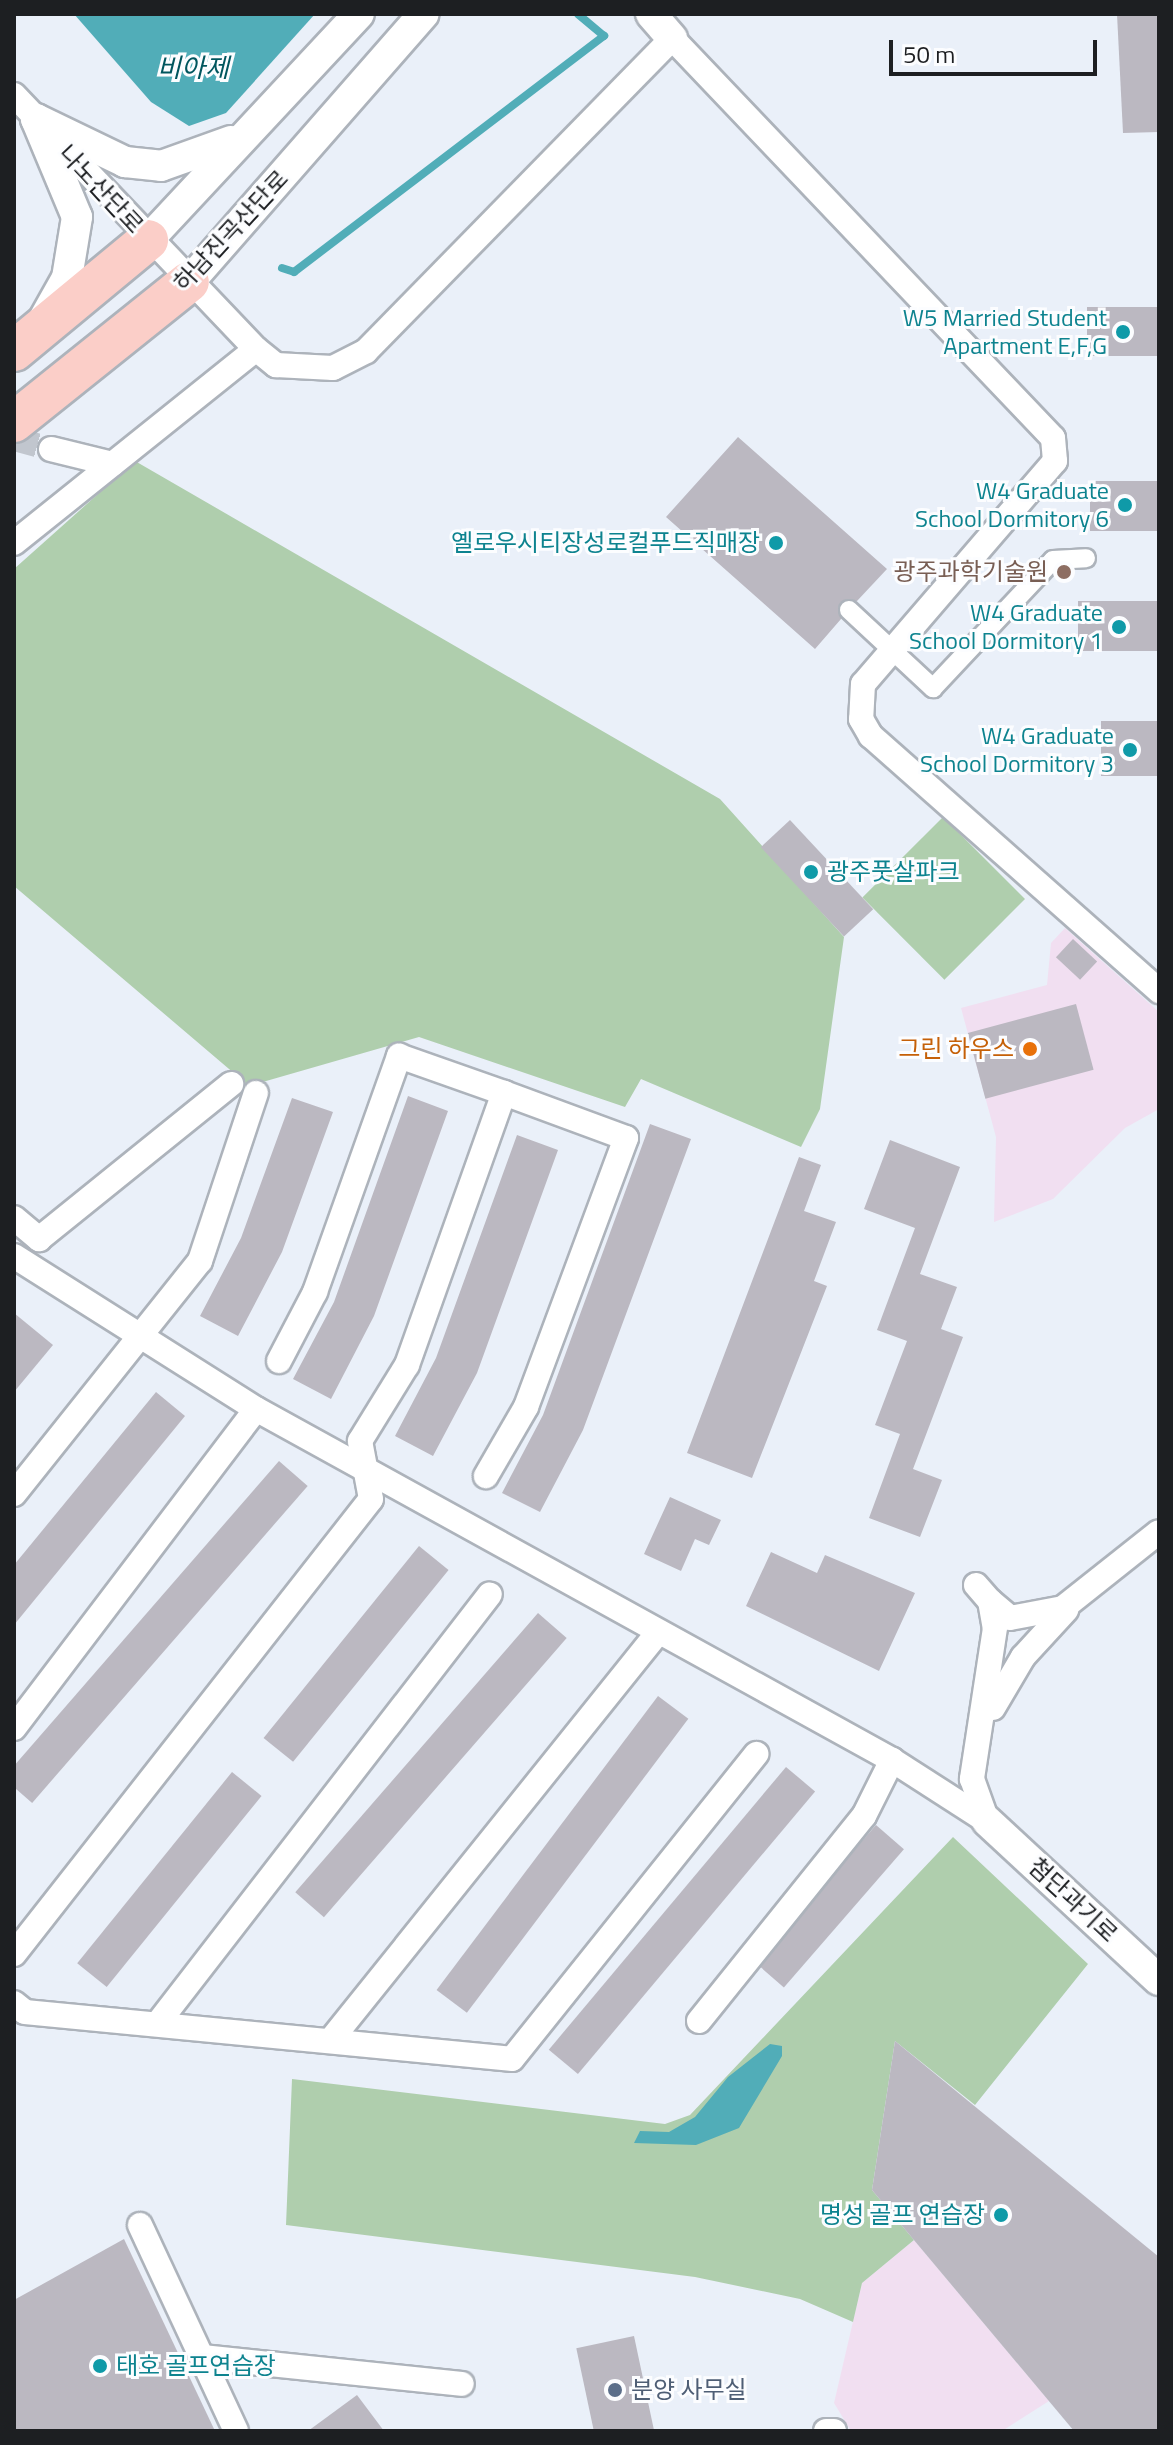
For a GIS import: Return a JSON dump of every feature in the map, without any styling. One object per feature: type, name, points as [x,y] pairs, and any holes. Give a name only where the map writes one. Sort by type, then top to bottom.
[{"type":"highway","points":[[25,342],[148,240]]},
{"type":"highway","name":"하남진곡산단로","points":[[14,422],[189,282]]},
{"type":"street","points":[[148,240],[359,14]]},
{"type":"street","name":"하남진곡산단로","points":[[189,282],[424,14]]},
{"type":"street","points":[[651,14],[1060,452],[863,684],[865,728],[1159,991]]},
{"type":"street","name":"나노산단로","points":[[14,95],[148,240],[256,349],[276,365],[302,370],[333,368],[366,351],[672,38]]},
{"type":"street","points":[[36,119],[125,162],[161,166],[190,161],[249,131]]},
{"type":"street","points":[[25,342],[67,278],[77,217],[36,119]]},
{"type":"street","points":[[14,543],[256,349]]},
{"type":"street","points":[[51,449],[112,464]]},
{"type":"street","points":[[849,610],[933,688],[1053,560],[1086,558]]},
{"type":"street","points":[[279,1361],[315,1292],[399,1056],[626,1138],[526,1407],[486,1476]]},
{"type":"street","points":[[14,1218],[39,1239],[231,1084]]},
{"type":"street","points":[[14,1494],[200,1261],[256,1093]]},
{"type":"street","points":[[14,1954],[358,1520],[371,1499],[370,1471],[360,1441],[407,1365],[504,1093]]},
{"type":"street","points":[[14,1256],[256,1409],[656,1635],[892,1760],[987,1821]]},
{"type":"street","points":[[14,1728],[256,1409]]},
{"type":"street","points":[[985,1724],[1023,1657],[1074,1602],[1159,1532]]},
{"type":"street","points":[[987,1821],[972,1779],[985,1724],[995,1628],[983,1593],[999,1613],[1023,1618],[1074,1602]]},
{"type":"street","points":[[158,2023],[490,1594]]},
{"type":"street","points":[[330,2041],[656,1635]]},
{"type":"street","points":[[14,2003],[25,2012],[512,2059],[756,1754]]},
{"type":"street","points":[[699,2021],[864,1816],[892,1760]]},
{"type":"street","name":"첨단과기로","points":[[987,1821],[1159,1980]]},
{"type":"street","points":[[140,2225],[236,2431]]},
{"type":"street","points":[[202,2357],[462,2384]]},
{"type":"street","points":[[826,2431],[834,2431]]},
{"type":"shaded area","points":[[1065,928],[1159,1012],[1159,1109],[1125,1128],[1053,1199],[994,1222],[996,1137],[961,1008],[1047,985],[1051,943]]},
{"type":"shaded area","points":[[914,2240],[1049,2401],[1002,2431],[851,2431],[834,2403],[862,2283]]},
{"type":"green space","points":[[135,461],[720,799],[844,937],[820,1109],[801,1147],[641,1079],[625,1107],[419,1037],[249,1086],[14,886],[14,569]]},
{"type":"green space","points":[[943,817],[1025,899],[944,980],[862,898]]},
{"type":"green space","points":[[953,1837],[1088,1964],[975,2105],[895,2041],[872,2190],[914,2240],[862,2283],[853,2322],[800,2299],[695,2277],[286,2225],[292,2079],[665,2124],[690,2115]]},
{"type":"water","name":"비아제","points":[[74,14],[315,14],[226,113],[189,126],[151,102]]},
{"type":"water","points":[[770,2044],[782,2046],[782,2056],[739,2128],[696,2145],[634,2143],[640,2131],[669,2132],[695,2117],[728,2077]]},
{"type":"building","points":[[1117,14],[1159,14],[1159,132],[1123,133]]},
{"type":"building","name":"W5 Married Student Apartment E,F,G","points":[[1087,307],[1159,307],[1159,356],[1087,356]]},
{"type":"building","name":"옐로우시티장성로컬푸드직매장","points":[[738,437],[887,569],[857,601],[840,602],[841,619],[815,649],[666,517]]},
{"type":"building","name":"W4 Graduate School Dormitory 6","points":[[1090,481],[1159,481],[1159,531],[1090,531]]},
{"type":"building","name":"W4 Graduate School Dormitory 1","points":[[1078,601],[1159,601],[1159,651],[1078,651]]},
{"type":"building","name":"W4 Graduate School Dormitory 3","points":[[1101,721],[1159,721],[1159,776],[1101,776]]},
{"type":"building","name":"광주풋살파크","points":[[790,820],[873,909],[844,937],[761,847]]},
{"type":"building","points":[[1073,939],[1097,962],[1080,980],[1056,957]]},
{"type":"building","name":"그린 하우스","points":[[1076,1004],[1094,1070],[985,1099],[968,1033]]},
{"type":"building","points":[[408,1096],[448,1111],[374,1316],[331,1399],[293,1379],[334,1302]]},
{"type":"building","points":[[292,1098],[333,1112],[282,1252],[238,1336],[200,1316],[241,1238]]},
{"type":"building","points":[[650,1124],[691,1139],[583,1430],[540,1512],[502,1493],[543,1415]]},
{"type":"building","points":[[517,1135],[558,1150],[477,1373],[433,1456],[395,1436],[436,1358]]},
{"type":"building","points":[[890,1140],[960,1167],[920,1274],[957,1287],[941,1329],[963,1337],[913,1469],[942,1480],[920,1537],[869,1518],[900,1434],[875,1425],[907,1341],[877,1330],[915,1228],[864,1209]]},
{"type":"building","points":[[799,1157],[821,1165],[804,1211],[836,1222],[814,1281],[827,1286],[752,1478],[687,1453]]},
{"type":"building","points":[[14,1313],[53,1345],[14,1392]]},
{"type":"building","points":[[156,1392],[185,1416],[14,1625],[14,1565]]},
{"type":"building","points":[[279,1461],[308,1486],[32,1803],[14,1787],[14,1766]]},
{"type":"building","points":[[670,1497],[721,1520],[709,1545],[695,1539],[681,1571],[644,1554]]},
{"type":"building","points":[[419,1546],[449,1570],[293,1762],[264,1738]]},
{"type":"building","points":[[771,1552],[817,1573],[825,1555],[915,1593],[879,1671],[746,1606]]},
{"type":"building","points":[[538,1613],[567,1638],[324,1917],[295,1892]]},
{"type":"building","points":[[658,1696],[688,1719],[467,2013],[437,1990]]},
{"type":"building","points":[[786,1767],[815,1791],[578,2074],[549,2050]]},
{"type":"building","points":[[232,1772],[262,1796],[107,1987],[77,1963]]},
{"type":"building","points":[[876,1825],[904,1849],[784,1987],[756,1963]]},
{"type":"building","name":"명성 골프 연습장","points":[[895,2041],[1159,2257],[1159,2431],[1074,2431],[872,2190]]},
{"type":"building","name":"태호 골프연습장","points":[[124,2239],[215,2431],[14,2431],[14,2300]]},
{"type":"building","name":"분양 사무실","points":[[634,2336],[654,2431],[594,2431],[576,2348]]},
{"type":"building","points":[[357,2395],[384,2431],[308,2431]]},
{"type":"waterway","points":[[282,268],[294,272],[604,36],[578,14]]},
{"type":"tunnel","points":[[14,439],[51,449]]},
{"type":"place","name":"W5 Married Student Apartment E,F,G","points":[[1123,332]]},
{"type":"place","name":"W4 Graduate School Dormitory 6","points":[[1125,505]]},
{"type":"place","name":"옐로우시티장성로컬푸드직매장","points":[[776,543]]},
{"type":"place","name":"광주과학기술원","points":[[1064,572]]},
{"type":"place","name":"W4 Graduate School Dormitory 1","points":[[1119,627]]},
{"type":"place","name":"W4 Graduate School Dormitory 3","points":[[1130,750]]},
{"type":"place","name":"광주풋살파크","points":[[811,872]]},
{"type":"place","name":"그린 하우스","points":[[1030,1049]]},
{"type":"place","name":"명성 골프 연습장","points":[[1001,2215]]},
{"type":"place","name":"태호 골프연습장","points":[[100,2366]]},
{"type":"place","name":"분양 사무실","points":[[615,2390]]}]
